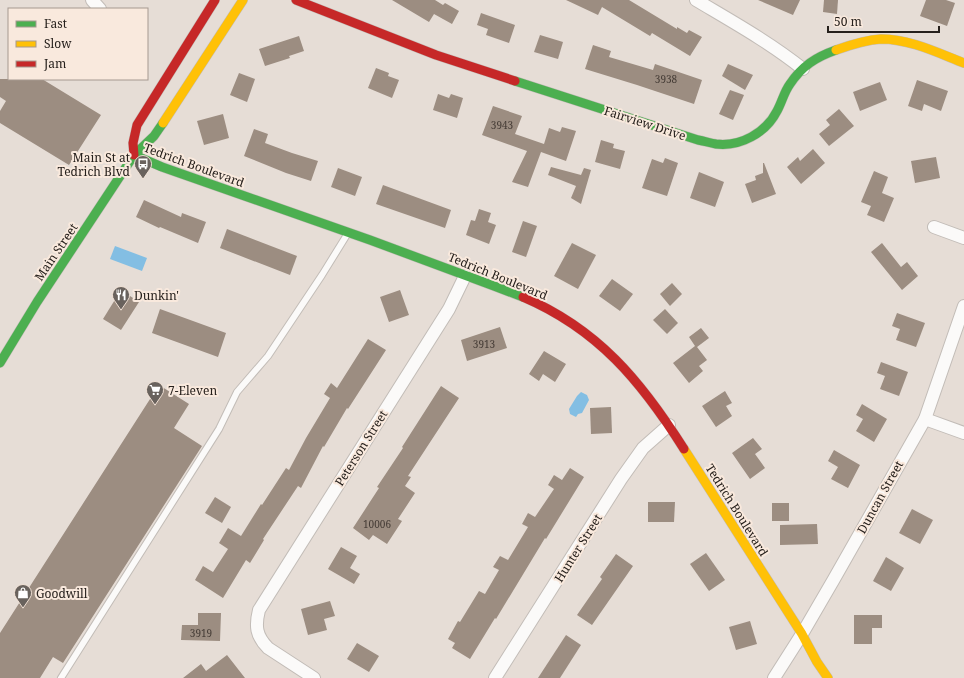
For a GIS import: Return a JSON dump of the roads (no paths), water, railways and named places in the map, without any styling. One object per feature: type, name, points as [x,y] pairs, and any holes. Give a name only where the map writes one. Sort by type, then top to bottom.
[{"type":"street","points":[[92,0],[99,8]]},
{"type":"street","name":"Main Street","points":[[134,155],[137,125],[215,0]]},
{"type":"street","name":"Main Street","points":[[0,363],[37,302],[134,155],[154,136],[243,0]]},
{"type":"street","name":"Fairview Drive","points":[[296,0],[436,55],[676,133],[715,144],[731,144],[744,141],[762,130],[772,119],[781,104],[788,87],[803,69],[824,54],[854,43],[876,39],[894,40],[914,45],[964,63]]},
{"type":"street","points":[[696,0],[767,42],[803,69]]},
{"type":"street","name":"Tedrich Boulevard","points":[[134,155],[527,298],[555,312],[582,329],[606,349],[626,369],[648,395],[802,634],[828,678]]},
{"type":"street","points":[[934,227],[964,238]]},
{"type":"street","name":"Peterson Street","points":[[314,678],[264,644],[258,633],[256,620],[259,610],[449,309],[465,276]]},
{"type":"street","name":"Duncan Street","points":[[774,678],[802,634],[925,419],[964,306]]},
{"type":"street","points":[[925,419],[964,433]]},
{"type":"street","name":"Hunter Street","points":[[495,678],[621,479],[643,448],[669,426]]},
{"type":"lane","points":[[61,678],[218,429],[237,392],[268,356],[348,233]]},
{"type":"water","points":[[115,246],[147,258],[142,271],[110,259]]},
{"type":"water","points":[[581,392],[587,395],[589,400],[582,413],[578,414],[576,417],[570,414],[569,409]]},
{"type":"place","name":"Main St at Tedrich Blvd","points":[[143,179]]},
{"type":"place","name":"Dunkin'","points":[[121,310]]},
{"type":"place","name":"7-Eleven","points":[[155,405]]},
{"type":"place","name":"Goodwill","points":[[23,608]]}]
